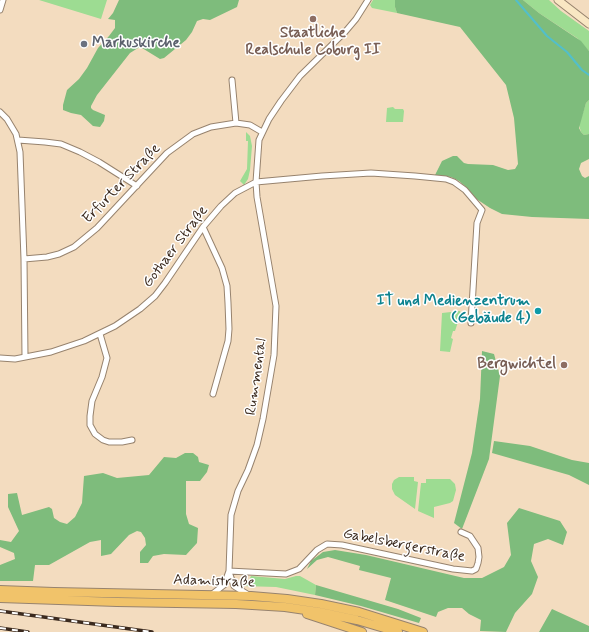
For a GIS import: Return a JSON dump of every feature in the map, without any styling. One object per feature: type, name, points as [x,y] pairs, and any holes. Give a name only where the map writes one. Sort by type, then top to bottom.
[{"type":"highway","name":"Adamistraße","points":[[0,590],[251,596],[287,599],[359,612],[423,632]]},
{"type":"highway","name":"Adamistraße","points":[[0,598],[236,604],[285,607],[342,617],[398,632]]},
{"type":"highway","points":[[285,607],[362,632]]},
{"type":"main road","points":[[558,0],[589,24]]},
{"type":"street","points":[[0,10],[3,0]]},
{"type":"street","name":"Rummental","points":[[210,596],[224,585],[229,571],[231,515],[234,501],[248,470],[261,432],[271,374],[276,321],[275,292],[263,237],[256,182],[258,148],[262,132],[281,101],[300,76],[356,19],[368,0]]},
{"type":"street","points":[[232,80],[236,123]]},
{"type":"street","points":[[0,112],[7,119],[18,140],[20,152],[24,259],[25,357]]},
{"type":"street","name":"Erfurter Straße","points":[[24,259],[47,257],[59,254],[74,247],[97,228],[167,153],[193,134],[211,126],[236,123],[250,125],[262,132]]},
{"type":"street","points":[[18,140],[60,144],[99,162],[137,186]]},
{"type":"street","points":[[256,182],[322,176],[384,173],[426,177],[454,182],[465,190],[482,210],[476,223],[471,324]]},
{"type":"street","name":"Gothaer Straße","points":[[0,358],[15,359],[72,345],[100,334],[131,316],[155,296],[203,227],[221,206],[235,193],[256,182]]},
{"type":"street","points":[[203,227],[222,268],[227,286],[228,302],[228,341],[213,394]]},
{"type":"street","points":[[100,334],[106,358],[102,378],[92,401],[90,425],[95,434],[103,440],[116,442],[132,440]]},
{"type":"street","name":"Gabelsbergerstraße","points":[[308,557],[323,545],[342,545],[452,569],[472,571],[476,569],[478,563],[478,548],[470,536],[460,532]]},
{"type":"street","name":"Adamistraße","points":[[229,571],[286,574],[299,569],[308,557]]},
{"type":"street","name":"Rummental","points":[[229,571],[234,586],[251,596]]},
{"type":"green space","points":[[39,0],[107,0],[101,19]]},
{"type":"green space","points":[[119,0],[239,0],[237,7],[210,20],[203,19],[197,21],[186,40],[164,58],[160,59],[142,48],[138,48],[130,53],[97,95],[91,106],[93,110],[105,115],[104,121],[100,127],[93,126],[81,115],[63,110],[63,105],[67,90],[79,79],[98,48],[115,28],[115,20],[108,19],[113,13]]},
{"type":"green space","points":[[373,0],[395,0],[397,13],[372,8],[370,5]]},
{"type":"green space","points":[[395,0],[523,0],[539,13],[581,41],[589,51],[589,100],[586,103],[579,128],[584,135],[589,134],[589,159],[581,163],[579,169],[582,176],[585,178],[589,176],[589,219],[532,217],[502,214],[472,196],[466,187],[459,181],[451,177],[435,175],[442,161],[453,156],[457,156],[464,163],[468,164],[493,165],[508,170],[515,169],[518,164],[514,118],[506,85],[460,27],[397,13]]},
{"type":"green space","points":[[523,0],[549,0],[561,11],[589,31],[589,51],[577,38],[539,13]]},
{"type":"green space","points":[[589,100],[589,134],[584,135],[581,132],[579,125],[586,103]]},
{"type":"green space","points":[[393,107],[395,109],[403,109],[403,122],[386,122],[387,108]]},
{"type":"green space","points":[[246,132],[250,136],[252,146],[250,170],[248,179],[244,185],[240,181],[247,169],[248,141],[246,141]]},
{"type":"green space","points":[[460,311],[461,313],[455,331],[453,331],[451,338],[453,339],[450,352],[440,351],[442,313]]},
{"type":"green space","points":[[482,351],[494,354],[500,376],[489,459],[462,529],[454,523],[472,453],[480,399]]},
{"type":"green space","points":[[494,441],[530,446],[572,460],[589,463],[589,485],[569,475],[492,453]]},
{"type":"green space","points":[[185,453],[193,453],[198,457],[199,462],[209,465],[207,472],[200,481],[186,481],[186,514],[189,524],[198,528],[197,543],[186,555],[164,554],[153,556],[148,563],[140,563],[140,552],[146,545],[145,538],[141,532],[137,531],[129,535],[111,554],[101,556],[101,540],[90,542],[49,565],[35,565],[33,581],[0,581],[0,565],[15,559],[14,553],[0,547],[0,540],[11,542],[19,531],[8,507],[8,494],[17,493],[22,515],[49,507],[52,509],[54,518],[67,524],[75,517],[82,503],[84,476],[103,473],[117,478],[149,475],[164,457],[176,458]]},
{"type":"green space","points":[[399,477],[414,477],[414,481],[418,482],[415,509],[395,495],[392,489],[394,480]]},
{"type":"green space","points":[[426,479],[450,479],[455,484],[456,490],[453,501],[434,507],[434,518],[418,511],[421,483],[426,483]]},
{"type":"green space","points":[[519,508],[560,521],[567,532],[563,545],[548,539],[534,544],[531,561],[538,577],[532,594],[515,613],[506,632],[480,631],[481,620],[469,614],[462,608],[448,608],[438,612],[436,617],[385,600],[391,578],[359,570],[360,566],[328,557],[317,560],[307,569],[311,561],[323,552],[335,550],[366,555],[464,578],[482,578],[504,567],[511,555],[507,523]]},
{"type":"green space","points":[[251,576],[285,579],[300,576],[316,585],[315,595],[276,587],[242,586],[240,579],[249,580]]},
{"type":"green space","points":[[316,585],[398,609],[421,618],[419,623],[361,606],[315,595]]},
{"type":"green space","points":[[552,609],[589,626],[589,632],[539,632]]},
{"type":"waterway","points":[[516,0],[547,36],[567,52],[582,70],[589,75]]},
{"type":"railway","points":[[0,611],[152,632]]},
{"type":"railway","points":[[0,628],[28,632]]},
{"type":"place","name":"Staatliche Realschule Coburg II","points":[[313,19]]},
{"type":"place","name":"Markuskirche","points":[[84,44]]},
{"type":"place","name":"IT und Medienzentrum (Gebäude 4)","points":[[538,311]]},
{"type":"place","name":"Bergwichtel","points":[[564,365]]}]
